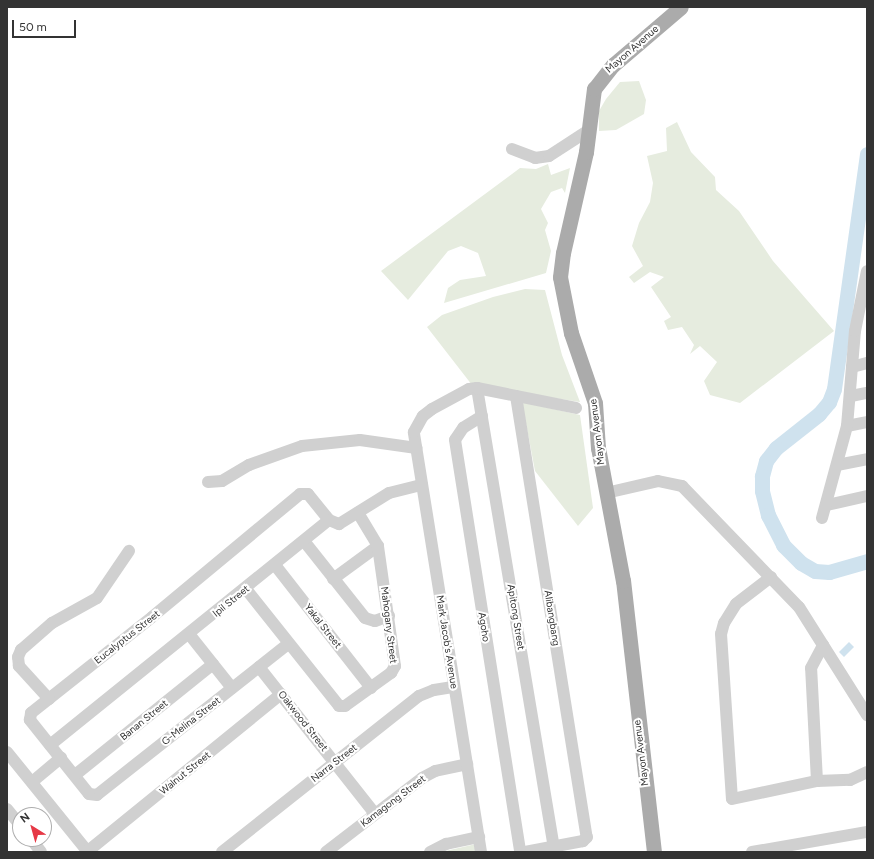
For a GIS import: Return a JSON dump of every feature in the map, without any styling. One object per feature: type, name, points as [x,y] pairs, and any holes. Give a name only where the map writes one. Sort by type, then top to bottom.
[{"type":"main road","name":"Mayon Avenue","points":[[654,852],[623,581],[606,493],[593,396],[571,333],[560,286],[563,252],[582,171],[589,130],[591,100],[598,80],[613,65],[681,7]]},
{"type":"street","points":[[512,149],[535,158],[549,156],[589,130]]},
{"type":"street","points":[[822,518],[827,505],[847,426],[851,396],[852,367],[861,330],[867,271]]},
{"type":"street","points":[[852,367],[867,364]]},
{"type":"street","points":[[478,388],[576,408]]},
{"type":"street","name":"Apitong Street","points":[[478,388],[554,846]]},
{"type":"street","name":"Mark Jacob's Avenue","points":[[478,388],[462,390],[432,408],[423,416],[414,432],[453,687],[481,852]]},
{"type":"street","points":[[851,396],[867,393]]},
{"type":"street","name":"Alibangbang","points":[[516,396],[586,829],[585,840],[554,846]]},
{"type":"street","name":"Agoho","points":[[482,416],[463,428],[454,440],[520,852]]},
{"type":"street","points":[[847,426],[867,422]]},
{"type":"street","points":[[208,482],[222,481],[249,465],[302,446],[360,440],[416,448]]},
{"type":"street","points":[[837,465],[867,459]]},
{"type":"street","points":[[606,493],[658,482],[682,486],[771,576],[799,607],[867,715]]},
{"type":"street","points":[[329,520],[339,524],[389,493],[422,485]]},
{"type":"street","name":"Eucalyptus Street","points":[[94,796],[89,794],[29,718],[32,713],[300,494],[306,493],[329,520]]},
{"type":"street","points":[[827,505],[867,496]]},
{"type":"street","name":"Mahogany Street","points":[[246,589],[288,644],[340,706],[344,706],[371,688],[391,673],[395,666],[378,546],[358,513]]},
{"type":"street","name":"Ipil Street","points":[[50,745],[276,565],[329,520]]},
{"type":"street","points":[[304,541],[333,579],[368,620],[375,621],[389,616]]},
{"type":"street","points":[[333,579],[378,546]]},
{"type":"street","points":[[49,699],[19,666],[18,657],[21,650],[52,623],[97,598],[129,552]]},
{"type":"street","name":"Yakal Street","points":[[276,565],[371,688]]},
{"type":"street","points":[[771,576],[736,604],[724,623],[721,634],[732,799],[817,781],[850,780],[867,772]]},
{"type":"street","points":[[189,634],[232,688]]},
{"type":"street","name":"G-Melina Street","points":[[94,796],[288,644]]},
{"type":"street","points":[[817,781],[811,668],[823,645]]},
{"type":"street","name":"Banan Street","points":[[75,775],[213,664]]},
{"type":"street","name":"Oakwood Street","points":[[260,667],[336,762],[375,814]]},
{"type":"street","name":"Narra Street","points":[[222,852],[419,696],[434,690],[453,687]]},
{"type":"street","name":"Walnut Street","points":[[88,852],[281,694]]},
{"type":"street","points":[[7,752],[88,852]]},
{"type":"street","points":[[32,782],[61,758]]},
{"type":"street","name":"Kamagong Street","points":[[326,852],[434,771],[467,764]]},
{"type":"street","points":[[752,852],[867,832]]},
{"type":"street","points":[[430,852],[446,844],[479,836]]},
{"type":"street","points":[[525,852],[554,846]]},
{"type":"shaded area","points":[[639,81],[646,100],[644,114],[616,130],[599,131],[599,111],[606,99],[620,82]]},
{"type":"shaded area","points":[[677,122],[691,152],[715,177],[716,190],[739,211],[773,261],[834,331],[740,403],[710,395],[704,381],[717,362],[700,346],[690,354],[694,345],[682,327],[668,330],[664,321],[671,317],[651,287],[664,277],[650,272],[634,283],[629,277],[643,266],[632,246],[639,223],[650,202],[653,183],[647,156],[667,151],[666,128]]},
{"type":"shaded area","points":[[548,164],[551,175],[570,168],[565,193],[562,188],[551,192],[541,209],[548,223],[545,230],[551,251],[546,273],[444,303],[448,288],[460,280],[486,276],[478,253],[461,246],[448,251],[408,300],[381,271],[520,168],[536,169]]},
{"type":"shaded area","points":[[525,289],[545,290],[562,355],[580,402],[472,385],[427,327],[442,315],[493,297]]},
{"type":"shaded area","points":[[522,402],[580,415],[593,508],[578,526],[535,471]]},
{"type":"shaded area","points":[[476,844],[477,852],[441,852]]},
{"type":"water","points":[[849,642],[854,647],[844,657],[839,652]]},
{"type":"waterway","points":[[867,154],[834,389],[829,402],[819,414],[776,448],[766,461],[762,476],[762,491],[768,515],[783,545],[801,563],[815,571],[829,572],[867,561]]}]
